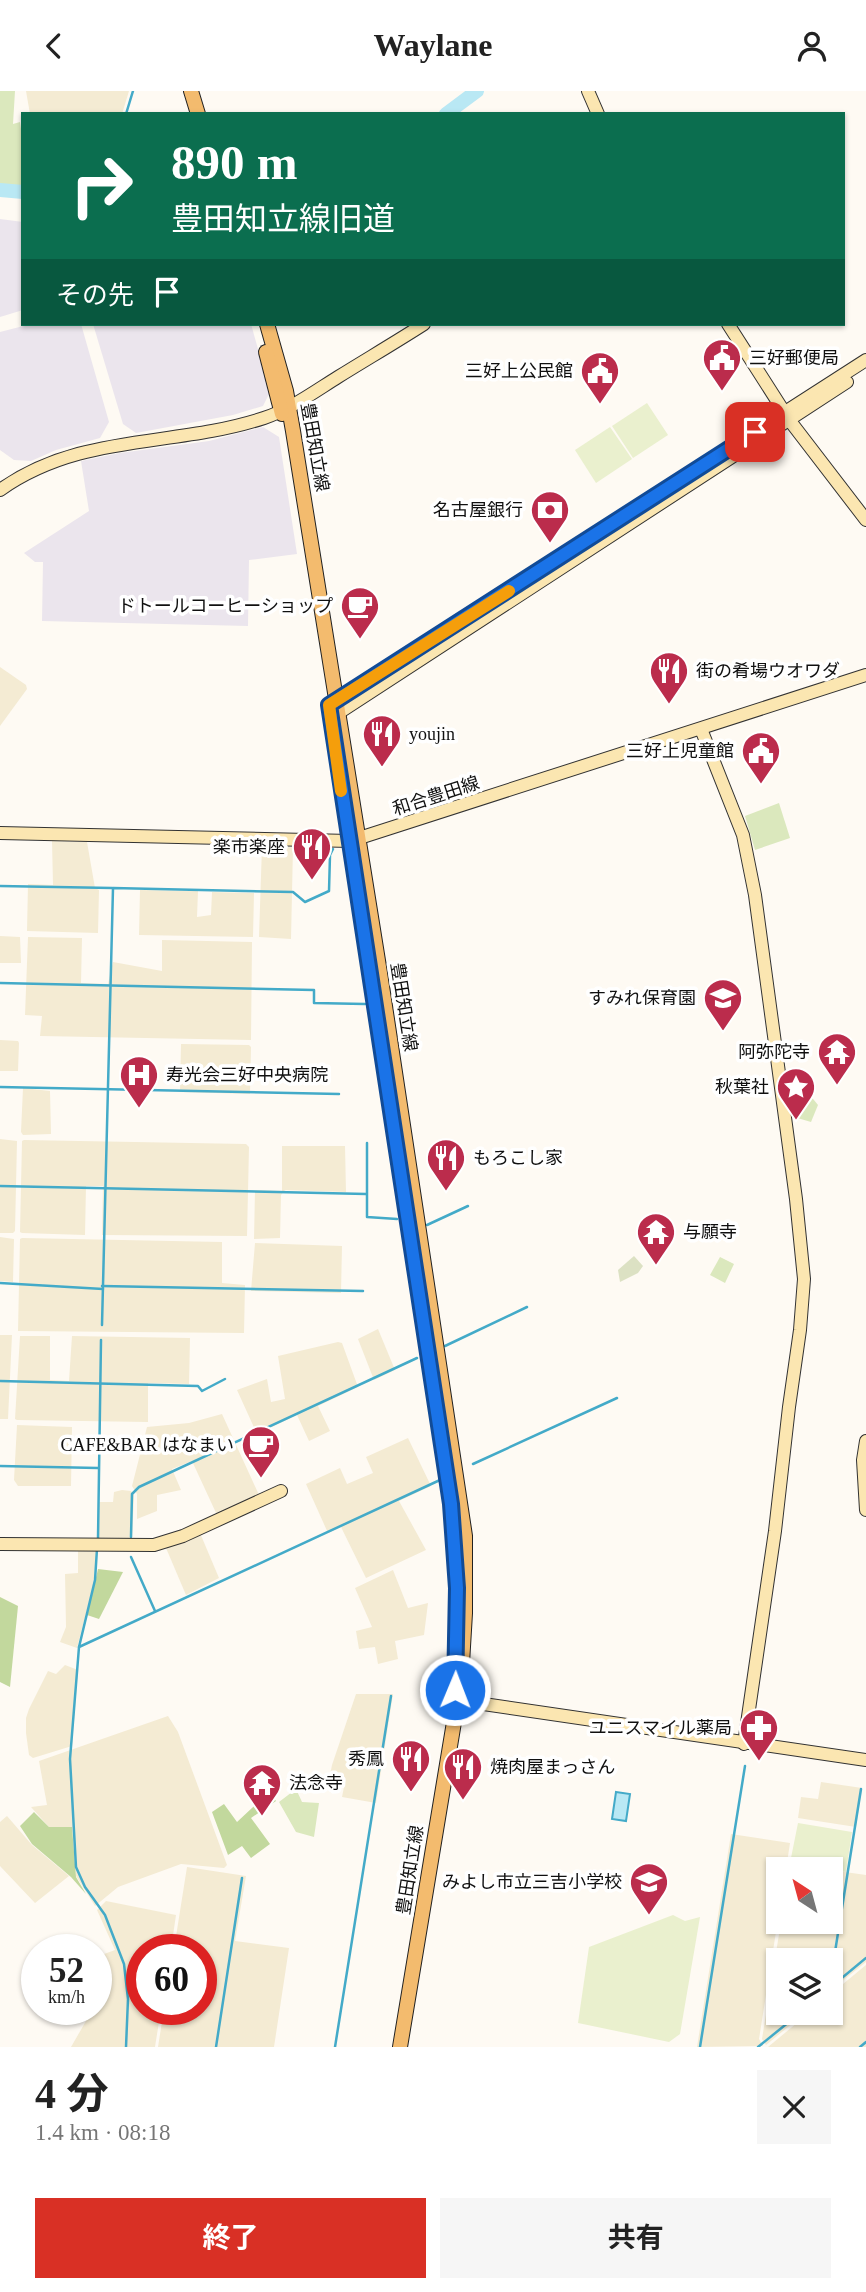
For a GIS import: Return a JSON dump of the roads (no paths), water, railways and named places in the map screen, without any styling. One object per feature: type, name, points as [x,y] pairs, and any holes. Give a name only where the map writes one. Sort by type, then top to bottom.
[{"type":"main road","points":[[191,91],[197,112]]},
{"type":"main road","points":[[201,91],[206,112]]},
{"type":"main road","name":"豊田知立線","points":[[259,326],[285,409]]},
{"type":"main road","name":"豊田知立線","points":[[267,326],[285,409],[463,1522],[465,1613],[461,1680],[400,2047]]},
{"type":"street","points":[[588,91],[597,112]]},
{"type":"street","points":[[0,490],[39,467],[75,453],[226,428],[285,409],[421,326]]},
{"type":"street","points":[[729,326],[787,417],[866,520]]},
{"type":"street","points":[[787,417],[866,360]]},
{"type":"street","points":[[334,709],[787,417],[866,370]]},
{"type":"street","name":"和合豊田線","points":[[0,833],[354,840],[866,675]]},
{"type":"street","points":[[701,729],[743,835],[755,895],[803,1254],[800,1330],[775,1531],[744,1744]]},
{"type":"street","points":[[866,1441],[863,1460],[866,1510]]},
{"type":"street","points":[[0,1544],[154,1545],[183,1536],[281,1491]]},
{"type":"street","points":[[456,1700],[866,1761]]},
{"type":"water","points":[[616,1792],[630,1794],[626,1821],[612,1819]]},
{"type":"waterway","points":[[127,112],[133,91]]},
{"type":"waterway","points":[[449,112],[477,91]]},
{"type":"waterway","points":[[0,190],[21,192]]},
{"type":"waterway","points":[[102,1325],[113,888],[293,892],[305,902],[329,891],[330,855],[333,849]]},
{"type":"waterway","points":[[0,886],[112,888]]},
{"type":"waterway","points":[[0,983],[314,990],[314,1003],[365,1004]]},
{"type":"waterway","points":[[0,1087],[339,1094]]},
{"type":"waterway","points":[[367,1143],[367,1217],[397,1219]]},
{"type":"waterway","points":[[0,1186],[366,1194]]},
{"type":"waterway","points":[[427,1225],[468,1206]]},
{"type":"waterway","points":[[0,1283],[103,1289]]},
{"type":"waterway","points":[[102,1286],[363,1291]]},
{"type":"waterway","points":[[445,1346],[527,1307]]},
{"type":"waterway","points":[[98,1539],[101,1340]]},
{"type":"waterway","points":[[131,1537],[132,1494],[139,1487],[417,1358]]},
{"type":"waterway","points":[[0,1381],[198,1386],[202,1391],[225,1379]]},
{"type":"waterway","points":[[473,1464],[617,1398]]},
{"type":"waterway","points":[[0,1466],[98,1468]]},
{"type":"waterway","points":[[126,2047],[128,1999],[124,1964],[105,1915],[85,1887],[76,1867],[70,1759],[79,1647],[440,1480]]},
{"type":"waterway","points":[[79,1647],[95,1580],[97,1549]]},
{"type":"waterway","points":[[131,1557],[155,1611]]},
{"type":"waterway","points":[[335,2047],[391,1696]]},
{"type":"waterway","points":[[700,2047],[745,1766]]},
{"type":"waterway","points":[[836,1948],[861,1789]]},
{"type":"waterway","points":[[216,2047],[242,1878]]},
{"type":"waterway","points":[[843,1977],[866,1958]]},
{"type":"waterway","points":[[758,2047],[785,2025]]},
{"type":"waterway","points":[[860,2047],[866,2042]]},
{"type":"place","name":"三好郵便局","points":[[722,392]]},
{"type":"place","name":"三好上公民館","points":[[600,405]]},
{"type":"place","name":"名古屋銀行","points":[[550,544]]},
{"type":"place","name":"ドトールコーヒーショップ","points":[[360,640]]},
{"type":"place","name":"街の肴場ウオワダ","points":[[669,705]]},
{"type":"place","name":"youjin","points":[[382,768]]},
{"type":"place","name":"三好上児童館","points":[[761,785]]},
{"type":"place","name":"楽市楽座","points":[[312,881]]},
{"type":"place","name":"すみれ保育園","points":[[723,1032]]},
{"type":"place","name":"阿弥陀寺","points":[[837,1086]]},
{"type":"place","name":"寿光会三好中央病院","points":[[139,1109]]},
{"type":"place","name":"秋葉社","points":[[796,1121]]},
{"type":"place","name":"もろこし家","points":[[446,1192]]},
{"type":"place","name":"与願寺","points":[[656,1266]]},
{"type":"place","name":"CAFE&BAR はなまい","points":[[261,1479]]},
{"type":"place","name":"ユニスマイル薬局","points":[[759,1762]]},
{"type":"place","name":"秀鳳","points":[[411,1793]]},
{"type":"place","name":"焼肉屋まっさん","points":[[463,1801]]},
{"type":"place","name":"法念寺","points":[[262,1817]]},
{"type":"place","name":"みよし市立三吉小学校","points":[[649,1916]]}]
